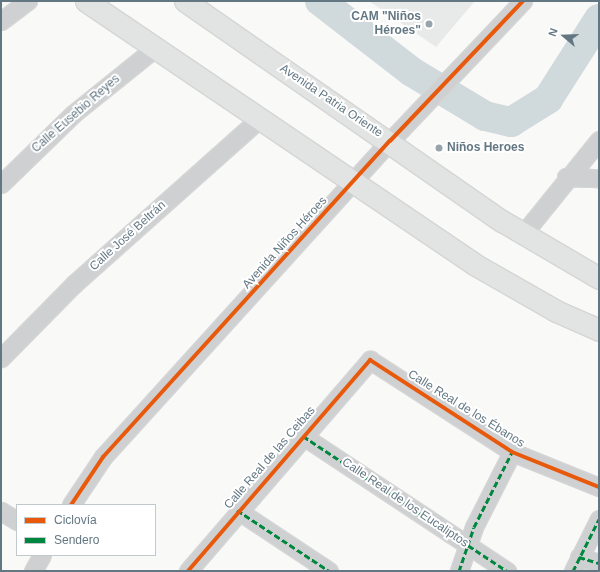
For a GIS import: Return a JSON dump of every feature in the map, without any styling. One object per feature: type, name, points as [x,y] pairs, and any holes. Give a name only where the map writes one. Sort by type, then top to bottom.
[{"type":"main road","points":[[86,1],[474,264],[556,311],[599,330]]},
{"type":"main road","name":"Avenida Patria Oriente","points":[[185,1],[523,234],[599,278]]},
{"type":"street","points":[[1,21],[28,1]]},
{"type":"street","name":"Avenida Niños Héroes","points":[[72,504],[104,457],[390,141],[414,118],[523,1]]},
{"type":"street","name":"Calle Eusebio Reyes","points":[[1,184],[73,114],[155,48]]},
{"type":"street","name":"Calle José Beltrán","points":[[1,358],[74,284],[260,118]]},
{"type":"street","points":[[523,234],[566,177],[599,140]]},
{"type":"street","points":[[566,177],[599,178]]},
{"type":"street","name":"Calle Real de las Ceibas","points":[[188,571],[237,510],[370,360]]},
{"type":"street","name":"Calle Real de los Ébanos","points":[[370,360],[512,452],[599,487]]},
{"type":"street","name":"Calle Real de los Eucaliptos","points":[[303,436],[507,571]]},
{"type":"street","points":[[459,571],[467,545],[512,452]]},
{"type":"street","points":[[237,510],[329,571]]},
{"type":"street","points":[[1,511],[16,520]]},
{"type":"street","points":[[599,519],[576,564],[599,563]]},
{"type":"street","points":[[33,571],[41,556]]},
{"type":"shaded area","name":"CAM \"Niños Héroes\"","points":[[369,1],[475,1],[436,47]]},
{"type":"waterway","points":[[320,1],[412,72],[485,116],[511,122],[548,99],[599,19]]},
{"type":"marked path","points":[[303,436],[507,571]]},
{"type":"marked path","points":[[459,571],[474,527],[512,452]]},
{"type":"marked path","points":[[237,510],[329,571]]},
{"type":"marked path","points":[[573,571],[599,519]]},
{"type":"marked path","points":[[579,557],[599,563]]},
{"type":"cycle path","points":[[72,504],[103,457],[390,141],[523,1]]},
{"type":"cycle path","points":[[188,571],[370,360],[512,452],[599,487]]},
{"type":"place","name":"CAM \"Niños Héroes\"","points":[[429,24]]},
{"type":"place","name":"Niños Heroes","points":[[439,148]]}]
